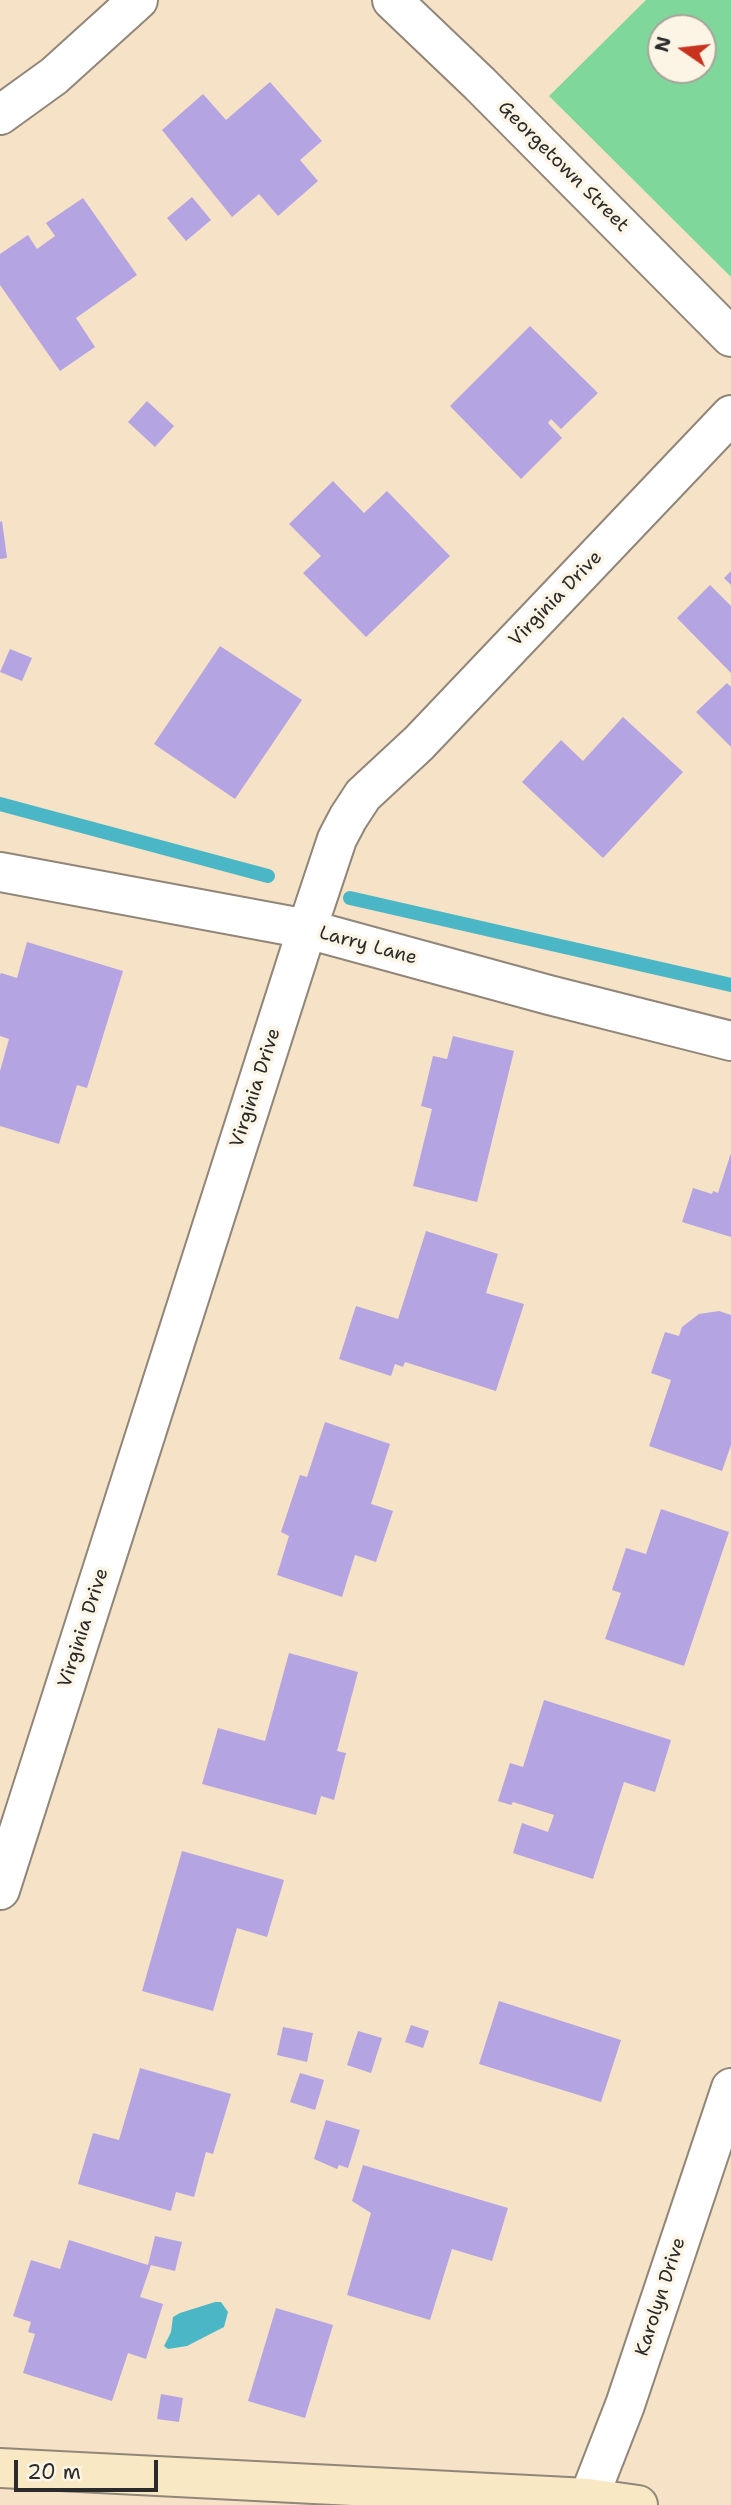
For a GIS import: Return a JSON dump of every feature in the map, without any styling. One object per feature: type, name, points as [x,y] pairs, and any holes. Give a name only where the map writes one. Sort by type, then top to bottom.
[{"type":"street","points":[[0,115],[54,76],[138,0]]},
{"type":"street","name":"Georgetown Street","points":[[392,0],[480,84],[731,337]]},
{"type":"street","name":"Virginia Drive","points":[[0,1890],[337,839],[363,795],[419,743],[731,415]]},
{"type":"street","name":"Larry Lane","points":[[0,872],[307,929],[731,1041]]},
{"type":"street","name":"Karolyn Drive","points":[[587,2502],[625,2405],[731,2088]]},
{"type":"street","points":[[0,2468],[638,2505]]},
{"type":"green space","points":[[646,0],[731,0],[731,277],[549,96]]},
{"type":"water","points":[[221,2302],[228,2312],[224,2327],[187,2346],[168,2349],[164,2346],[171,2332],[173,2317]]},
{"type":"building","points":[[270,82],[322,141],[300,160],[318,181],[278,216],[259,194],[232,217],[162,130],[203,94],[226,120]]},
{"type":"building","points":[[192,197],[211,220],[186,241],[167,218]]},
{"type":"building","points":[[83,198],[137,275],[76,318],[95,347],[60,371],[0,285],[0,254],[28,235],[37,249],[55,236],[46,223]]},
{"type":"building","points":[[530,326],[598,393],[561,429],[551,419],[548,423],[562,438],[521,479],[450,406]]},
{"type":"building","points":[[147,401],[174,426],[155,447],[128,422]]},
{"type":"building","points":[[333,481],[364,513],[387,491],[450,556],[366,637],[303,573],[321,556],[289,524]]},
{"type":"building","points":[[2,521],[7,558],[0,559],[0,522]]},
{"type":"building","points":[[731,571],[731,585],[724,578]]},
{"type":"building","points":[[710,585],[731,606],[731,673],[677,618]]},
{"type":"building","points":[[220,646],[302,700],[235,799],[154,744]]},
{"type":"building","points":[[10,649],[32,658],[22,681],[0,672]]},
{"type":"building","points":[[727,683],[731,687],[731,747],[696,712]]},
{"type":"building","points":[[623,717],[683,772],[603,858],[522,782],[561,740],[583,761]]},
{"type":"building","points":[[27,942],[123,971],[87,1088],[77,1085],[59,1144],[0,1126],[0,1071],[9,1039],[0,1036],[0,975],[1,973],[17,978]]},
{"type":"building","points":[[453,1036],[514,1051],[477,1202],[413,1186],[432,1109],[421,1106],[433,1056],[447,1059]]},
{"type":"building","points":[[731,1153],[731,1237],[682,1222],[693,1188],[712,1194],[713,1191],[718,1193]]},
{"type":"building","points":[[426,1231],[498,1254],[486,1293],[524,1304],[496,1391],[405,1362],[403,1367],[395,1364],[391,1376],[339,1359],[356,1306],[398,1319]]},
{"type":"building","points":[[719,1311],[731,1315],[731,1445],[722,1471],[649,1446],[671,1380],[651,1373],[665,1332],[679,1336],[682,1327],[699,1314]]},
{"type":"building","points":[[325,1422],[390,1444],[371,1504],[393,1511],[376,1562],[355,1555],[342,1597],[277,1575],[289,1536],[281,1532],[300,1475],[307,1477]]},
{"type":"building","points":[[661,1509],[729,1532],[684,1666],[605,1639],[621,1593],[612,1590],[626,1548],[646,1554]]},
{"type":"building","points":[[289,1653],[358,1672],[337,1751],[346,1753],[334,1800],[321,1796],[316,1815],[202,1784],[218,1728],[265,1741]]},
{"type":"building","points":[[544,1700],[671,1740],[655,1792],[624,1782],[593,1879],[513,1853],[522,1823],[548,1832],[554,1815],[513,1802],[511,1805],[498,1801],[510,1763],[523,1767]]},
{"type":"building","points":[[182,1851],[284,1880],[267,1937],[237,1928],[213,2011],[142,1991]]},
{"type":"building","points":[[499,2001],[621,2040],[601,2102],[479,2064]]},
{"type":"building","points":[[411,2025],[429,2031],[423,2048],[405,2042]]},
{"type":"building","points":[[283,2027],[313,2033],[307,2062],[277,2055]]},
{"type":"building","points":[[358,2031],[382,2038],[371,2073],[347,2065]]},
{"type":"building","points":[[140,2068],[231,2094],[213,2154],[206,2152],[194,2197],[176,2192],[171,2211],[78,2184],[93,2133],[119,2140]]},
{"type":"building","points":[[300,2073],[324,2080],[315,2110],[290,2102]]},
{"type":"building","points":[[326,2120],[360,2130],[348,2168],[339,2165],[337,2169],[314,2159]]},
{"type":"building","points":[[363,2165],[508,2208],[492,2261],[452,2249],[430,2320],[347,2295],[371,2213],[352,2201]]},
{"type":"building","points":[[155,2236],[182,2242],[175,2271],[151,2265],[140,2297],[163,2304],[146,2359],[128,2353],[112,2401],[23,2373],[35,2334],[28,2332],[31,2322],[13,2316],[31,2260],[60,2269],[69,2240],[148,2265]]},
{"type":"building","points":[[276,2308],[333,2325],[305,2418],[248,2401]]},
{"type":"building","points":[[161,2394],[183,2398],[179,2422],[157,2419]]},
{"type":"waterway","points":[[0,804],[268,876]]},
{"type":"waterway","points":[[350,898],[731,985]]}]
